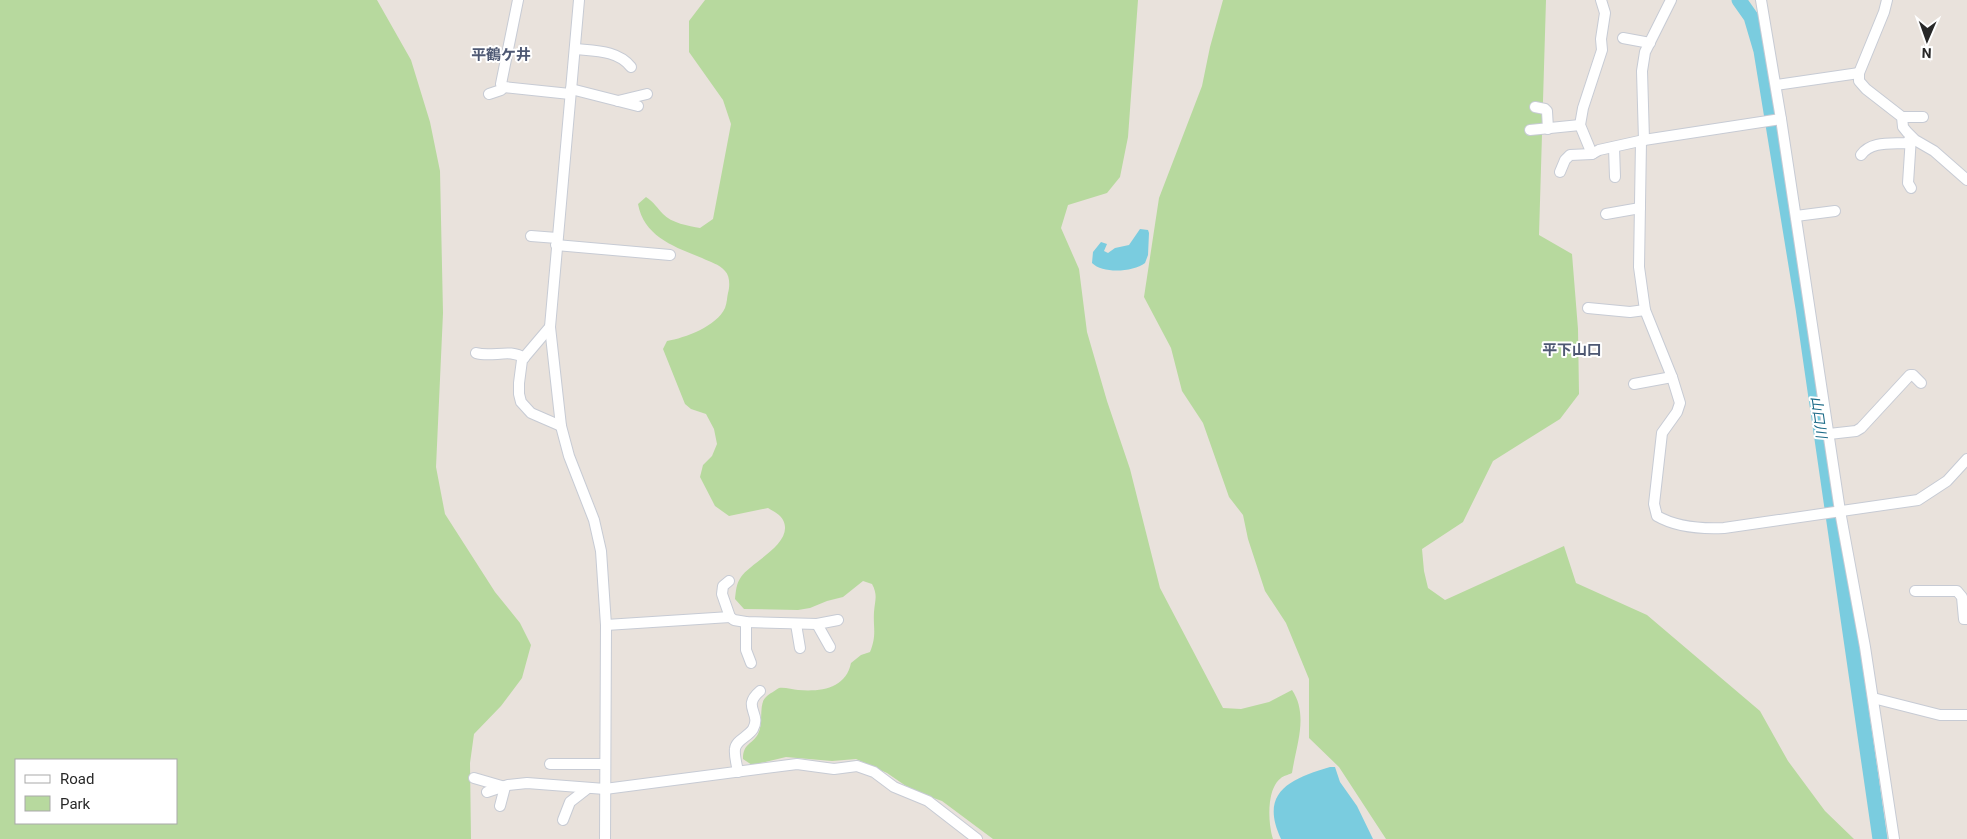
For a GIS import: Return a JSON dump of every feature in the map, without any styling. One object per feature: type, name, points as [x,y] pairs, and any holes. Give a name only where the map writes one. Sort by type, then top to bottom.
[{"type":"street","points":[[504,87],[501,84],[518,0]]},
{"type":"street","points":[[579,0],[550,327],[561,426],[569,456],[594,520],[605,589],[605,839]]},
{"type":"street","points":[[1592,154],[1580,125],[1583,108],[1602,50],[1601,39],[1605,13],[1601,0]]},
{"type":"street","points":[[1671,0],[1645,52],[1642,71],[1643,141],[1639,267],[1645,310],[1672,377],[1680,403],[1677,412],[1662,432],[1654,504],[1658,516],[1665,520],[1710,528],[1918,500],[1947,481],[1967,459]]},
{"type":"street","points":[[1761,0],[1776,85],[1829,434],[1835,512],[1873,698],[1894,839]]},
{"type":"street","points":[[1887,0],[1882,20],[1860,73],[1859,80],[1866,89],[1902,117],[1924,117]]},
{"type":"street","points":[[1623,38],[1650,43]]},
{"type":"street","points":[[575,49],[609,53],[624,58],[631,67]]},
{"type":"street","points":[[1776,85],[1860,73]]},
{"type":"street","points":[[489,94],[504,87],[571,92],[638,106]]},
{"type":"street","points":[[617,102],[647,94]]},
{"type":"street","points":[[1535,107],[1547,111],[1548,129]]},
{"type":"street","points":[[1902,117],[1903,127],[1911,136],[1934,152],[1967,180]]},
{"type":"street","points":[[1560,172],[1565,160],[1570,155],[1592,154],[1599,150],[1643,141],[1780,120]]},
{"type":"street","points":[[1530,130],[1580,125]]},
{"type":"street","points":[[1861,154],[1871,145],[1907,143],[1911,136]]},
{"type":"street","points":[[1911,136],[1908,183],[1911,188]]},
{"type":"street","points":[[1614,147],[1614,177]]},
{"type":"street","points":[[1606,214],[1640,208]]},
{"type":"street","points":[[1796,216],[1835,211]]},
{"type":"street","points":[[531,236],[670,255]]},
{"type":"street","points":[[1588,308],[1630,312],[1645,310]]},
{"type":"street","points":[[550,327],[524,358],[519,383],[521,402],[531,413],[561,426]]},
{"type":"street","points":[[476,353],[489,355],[515,353],[524,358]]},
{"type":"street","points":[[1829,434],[1856,431],[1910,375],[1913,375],[1921,383]]},
{"type":"street","points":[[1634,384],[1672,377]]},
{"type":"street","points":[[729,581],[723,586],[722,594],[730,616],[734,620],[796,624],[817,624],[838,620]]},
{"type":"street","points":[[1916,591],[1957,591],[1962,597],[1964,619],[1967,619]]},
{"type":"street","points":[[606,626],[730,616]]},
{"type":"street","points":[[746,622],[746,650],[751,663]]},
{"type":"street","points":[[796,624],[800,648]]},
{"type":"street","points":[[817,624],[830,647]]},
{"type":"street","points":[[738,772],[736,744],[749,734],[754,727],[755,717],[751,702],[752,697],[760,691]]},
{"type":"street","points":[[1873,698],[1940,715],[1967,715]]},
{"type":"street","points":[[550,764],[605,764]]},
{"type":"street","points":[[487,792],[505,786],[527,783],[605,789],[797,764],[834,768],[857,766],[867,768],[894,787],[928,801],[977,839]]},
{"type":"street","points":[[474,778],[505,786]]},
{"type":"street","points":[[500,806],[505,786]]},
{"type":"street","points":[[563,820],[570,802],[588,788]]},
{"type":"green space","points":[[0,0],[377,0],[411,60],[430,122],[440,171],[443,313],[436,467],[445,514],[495,592],[520,623],[531,645],[522,678],[501,706],[474,734],[470,763],[471,839],[0,839]]},
{"type":"green space","points":[[705,0],[1138,0],[1128,137],[1120,177],[1107,193],[1068,205],[1061,228],[1079,269],[1087,332],[1107,401],[1130,469],[1160,588],[1223,708],[1241,709],[1269,702],[1292,690],[1297,700],[1301,720],[1292,773],[1282,777],[1276,783],[1271,798],[1269,816],[1273,839],[993,839],[942,801],[906,786],[887,773],[856,759],[832,761],[786,757],[752,765],[743,759],[744,750],[756,738],[760,730],[762,704],[767,696],[779,688],[816,690],[832,687],[844,678],[851,663],[861,655],[870,652],[874,636],[876,595],[872,584],[863,581],[843,597],[798,610],[744,609],[735,599],[737,585],[741,577],[770,552],[783,536],[785,528],[783,520],[768,508],[729,516],[715,506],[700,477],[703,465],[712,456],[717,444],[714,429],[706,414],[691,409],[685,404],[663,349],[667,341],[691,334],[708,326],[715,320],[725,308],[729,287],[728,276],[720,267],[671,245],[654,233],[641,215],[638,204],[646,197],[666,217],[675,222],[700,228],[713,219],[731,124],[723,100],[689,52],[689,21]]},
{"type":"green space","points":[[1223,0],[1546,0],[1539,235],[1572,254],[1578,329],[1579,394],[1560,419],[1493,461],[1463,522],[1422,549],[1428,588],[1445,600],[1564,546],[1576,583],[1647,615],[1760,711],[1788,761],[1825,811],[1854,839],[1386,839],[1339,767],[1309,738],[1309,679],[1286,623],[1265,591],[1248,539],[1243,515],[1229,497],[1203,423],[1182,391],[1171,348],[1144,297],[1159,198],[1202,86]]},
{"type":"water","points":[[1140,229],[1148,230],[1149,233],[1148,255],[1145,263],[1126,270],[1110,270],[1097,267],[1092,263],[1093,252],[1101,242],[1107,244],[1104,251],[1108,253],[1115,248],[1129,245]]},
{"type":"water","points":[[1335,767],[1340,782],[1357,806],[1373,839],[1281,839],[1275,823],[1274,810],[1276,799],[1282,790],[1302,777]]},
{"type":"waterway","name":"山口川","points":[[1739,0],[1751,17],[1761,51],[1803,308],[1880,839]]},
{"type":"district","name":"平鶴ケ井","points":[[501,55]]},
{"type":"district","name":"平下山口","points":[[1572,350]]}]
